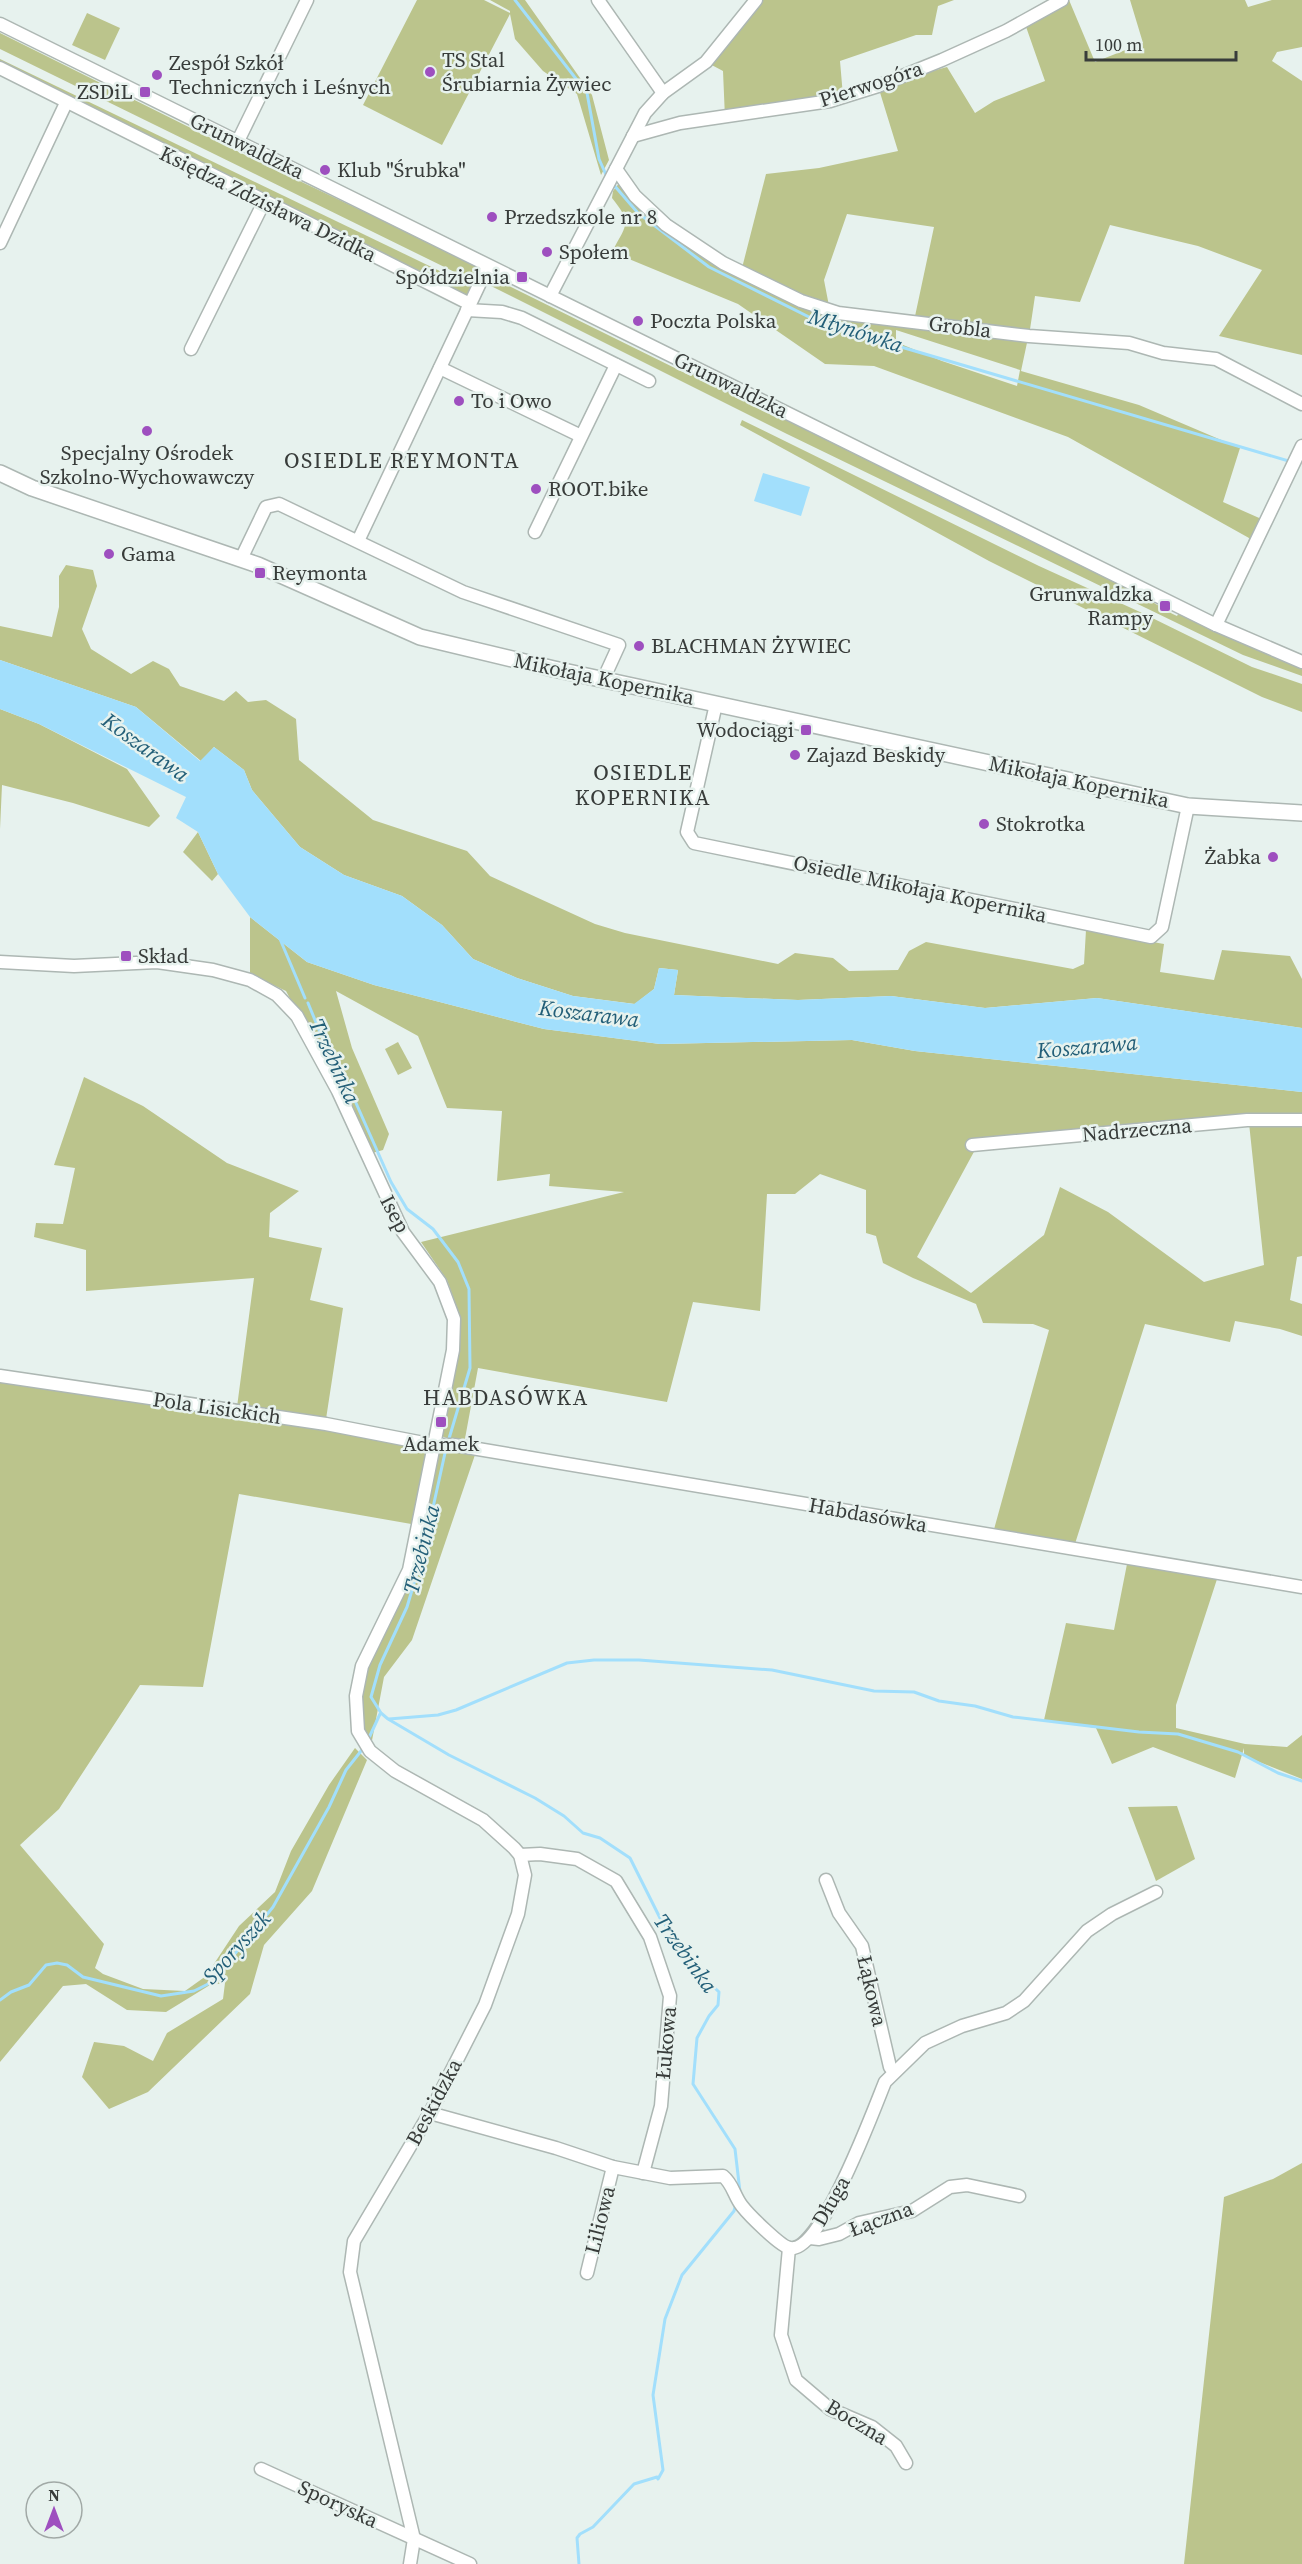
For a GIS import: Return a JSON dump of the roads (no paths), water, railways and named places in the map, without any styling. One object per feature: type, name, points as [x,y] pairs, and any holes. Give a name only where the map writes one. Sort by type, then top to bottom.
[{"type":"main road","name":"Mikołaja Kopernika","points":[[0,473],[32,488],[241,559],[420,637],[603,680],[1188,806],[1302,813]]},
{"type":"street","points":[[238,141],[307,0]]},
{"type":"street","points":[[598,0],[663,93]]},
{"type":"street","points":[[550,296],[645,113],[663,93],[706,62],[756,0]]},
{"type":"street","name":"Pierwogóra","points":[[633,136],[680,123],[830,101],[878,86],[1006,31],[1062,0]]},
{"type":"street","name":"Grunwaldzka","points":[[0,24],[1216,625],[1302,662]]},
{"type":"street","name":"Księdza Zdzisława Dzidka","points":[[0,68],[468,307]]},
{"type":"street","points":[[0,243],[66,103]]},
{"type":"street","name":"Grobla","points":[[616,169],[635,196],[666,225],[723,262],[801,301],[838,313],[862,317],[914,321],[1029,336],[1129,343],[1163,353],[1206,356],[1302,404]]},
{"type":"street","points":[[191,349],[264,202]]},
{"type":"street","points":[[358,542],[488,266]]},
{"type":"street","points":[[468,307],[502,312],[522,318],[649,381]]},
{"type":"street","points":[[535,532],[616,365]]},
{"type":"street","points":[[440,368],[581,436]]},
{"type":"street","points":[[1216,625],[1301,452]]},
{"type":"street","points":[[241,559],[266,507],[279,504],[463,592],[619,645],[603,680]]},
{"type":"street","name":"Osiedle Mikołaja Kopernika","points":[[716,704],[687,832],[694,843],[1151,937],[1162,927],[1188,806]]},
{"type":"street","name":"Isep","points":[[0,962],[74,966],[157,962],[213,970],[250,980],[277,995],[297,1016],[338,1091],[403,1232],[440,1282],[454,1319],[453,1350],[409,1570],[362,1666],[356,1696],[356,1714],[366,1747],[395,1771],[483,1820],[520,1855]]},
{"type":"street","name":"Nadrzeczna","points":[[972,1145],[1247,1120],[1302,1120]]},
{"type":"street","name":"Pola Lisickich","points":[[0,1376],[326,1425],[434,1444]]},
{"type":"street","name":"Habdasówka","points":[[434,1444],[454,1445],[1302,1587]]},
{"type":"street","name":"Łukowa","points":[[520,1855],[540,1854],[577,1859],[616,1881],[650,1937],[670,1996],[661,2106],[643,2173]]},
{"type":"street","name":"Beskidzka","points":[[410,2564],[414,2539],[350,2272],[354,2241],[431,2111],[484,2005],[518,1914],[525,1875],[520,1855]]},
{"type":"street","name":"Łąkowa","points":[[826,1880],[839,1913],[862,1946],[890,2067],[894,2072]]},
{"type":"street","name":"Długa","points":[[789,2248],[801,2247],[810,2238],[847,2175],[885,2082],[894,2072],[925,2043],[962,2026],[1006,2013],[1024,2001],[1087,1931],[1112,1914],[1156,1892]]},
{"type":"street","points":[[431,2111],[437,2115],[556,2148],[613,2167],[670,2178],[723,2176],[730,2182],[742,2207],[789,2248]]},
{"type":"street","name":"Liliowa","points":[[587,2273],[613,2167]]},
{"type":"street","name":"Łączna","points":[[810,2238],[819,2239],[839,2234],[859,2223],[912,2211],[950,2187],[967,2185],[1019,2196]]},
{"type":"street","name":"Boczna","points":[[789,2248],[781,2335],[795,2380],[830,2409],[872,2427],[896,2446],[906,2463]]},
{"type":"street","name":"Sporyska","points":[[261,2469],[470,2564]]},
{"type":"water","points":[[763,473],[810,487],[801,516],[754,501]]},
{"type":"water","name":"Koszarawa","points":[[0,660],[136,707],[200,761],[214,747],[244,770],[252,790],[300,847],[344,875],[402,896],[442,925],[473,959],[517,978],[573,996],[634,1004],[654,989],[659,968],[678,970],[674,995],[798,1000],[891,996],[985,1008],[1097,998],[1302,1028],[1302,1092],[915,1051],[852,1040],[660,1044],[544,1029],[374,985],[307,962],[250,917],[218,874],[198,832],[176,818],[186,797],[39,724],[0,709]]},
{"type":"waterway","name":"Młynówka","points":[[515,0],[587,93],[599,159],[607,177]]},
{"type":"waterway","name":"Młynówka","points":[[613,184],[638,213],[709,267],[823,324],[1292,462]]},
{"type":"waterway","name":"Trzebinka","points":[[280,939],[305,998]]},
{"type":"waterway","name":"Trzebinka","points":[[308,1003],[391,1182],[407,1209],[433,1229],[458,1262],[469,1289],[470,1368],[448,1442]]},
{"type":"waterway","name":"Trzebinka","points":[[445,1453],[423,1553],[407,1607],[380,1665],[371,1697],[381,1713],[388,1719],[449,1755],[535,1798],[564,1816],[583,1833],[600,1838],[630,1858],[660,1918],[682,1946],[688,1962],[719,1992],[718,2005],[697,2038],[693,2084],[735,2149],[740,2192]]},
{"type":"waterway","points":[[389,1719],[438,1715],[456,1710],[567,1663],[594,1660],[639,1660],[772,1670],[874,1691],[914,1692],[939,1701],[975,1706],[1013,1717],[1139,1732],[1178,1734],[1238,1752],[1278,1773],[1302,1781]]},
{"type":"waterway","name":"Sporyszek","points":[[368,1740],[380,1714]]},
{"type":"waterway","name":"Sporyszek","points":[[0,2000],[11,1992],[29,1985],[46,1965],[57,1963],[67,1965],[83,1977],[161,1996],[194,1991],[212,1982],[273,1907],[329,1807],[346,1770],[365,1746]]},
{"type":"waterway","name":"Trzebinka","points":[[579,2564],[577,2538],[580,2534],[593,2527],[634,2484],[657,2477],[658,2479],[663,2470],[653,2395],[665,2319],[682,2275],[734,2211],[736,2204]]},
{"type":"place","name":"TS Stal Śrubiarnia Żywiec","points":[[430,72]]},
{"type":"place","name":"Zespół Szkół Technicznych i Leśnych","points":[[157,75]]},
{"type":"place","name":"ZSDiL","points":[[145,92]]},
{"type":"place","name":"Klub \"Śrubka\"","points":[[325,170]]},
{"type":"place","name":"Przedszkole nr 8","points":[[492,217]]},
{"type":"place","name":"Społem","points":[[547,252]]},
{"type":"place","name":"Spółdzielnia","points":[[522,277]]},
{"type":"place","name":"Poczta Polska","points":[[638,321]]},
{"type":"place","name":"To i Owo","points":[[459,401]]},
{"type":"place","name":"Specjalny Ośrodek Szkolno-Wychowawczy","points":[[147,431]]},
{"type":"place","name":"ROOT.bike","points":[[536,489]]},
{"type":"place","name":"Gama","points":[[109,554]]},
{"type":"place","name":"Reymonta","points":[[260,573]]},
{"type":"place","name":"Grunwaldzka Rampy","points":[[1165,606]]},
{"type":"place","name":"BLACHMAN ŻYWIEC","points":[[639,646]]},
{"type":"place","name":"Wodociągi","points":[[806,730]]},
{"type":"place","name":"Zajazd Beskidy","points":[[795,755]]},
{"type":"place","name":"Stokrotka","points":[[984,824]]},
{"type":"place","name":"Żabka","points":[[1273,857]]},
{"type":"place","name":"Skład","points":[[126,956]]},
{"type":"place","name":"Adamek","points":[[441,1422]]},
{"type":"district","name":"OSIEDLE REYMONTA","points":[[402,460]]},
{"type":"district","name":"OSIEDLE KOPERNIKA","points":[[643,784]]},
{"type":"district","name":"HABDASÓWKA","points":[[506,1397]]}]
